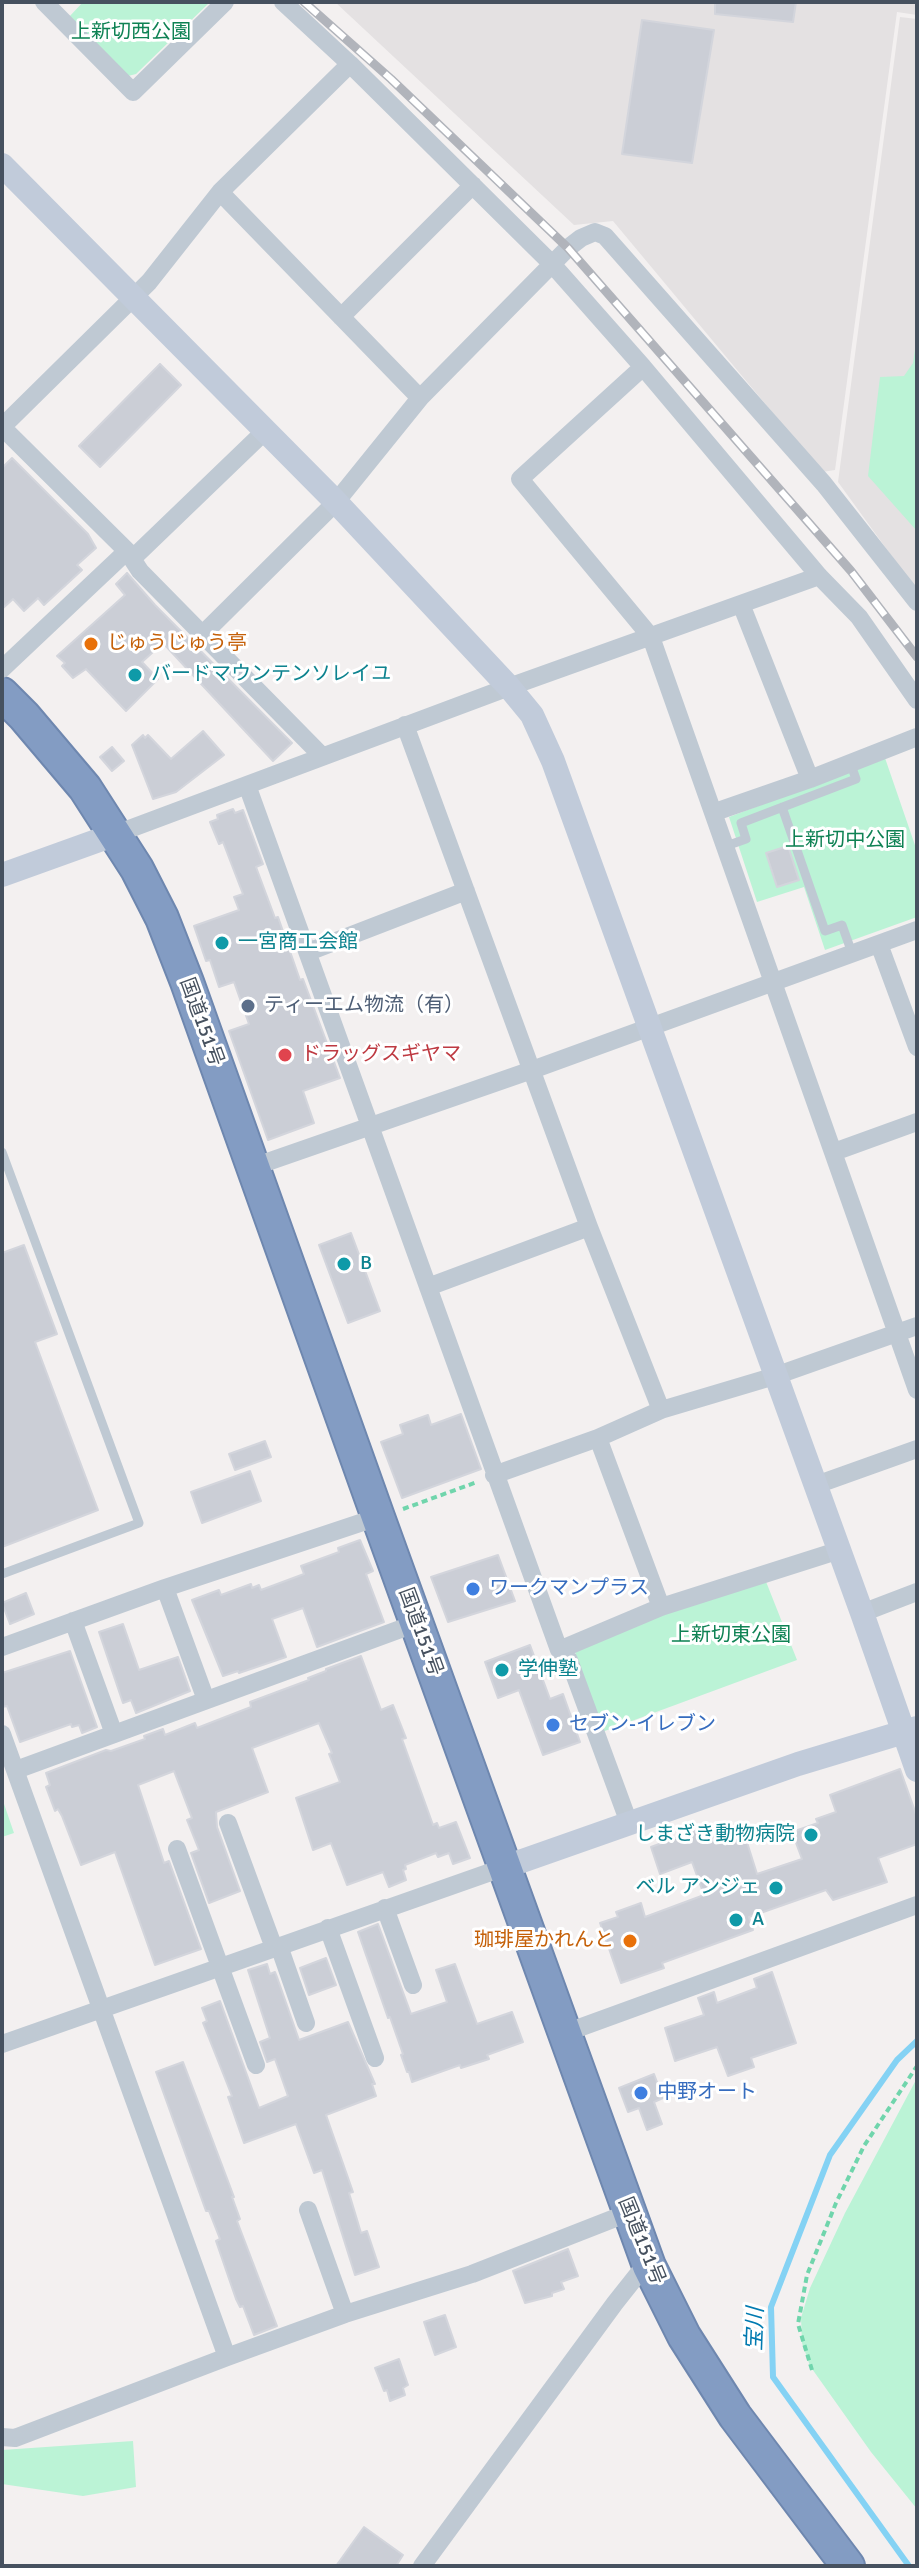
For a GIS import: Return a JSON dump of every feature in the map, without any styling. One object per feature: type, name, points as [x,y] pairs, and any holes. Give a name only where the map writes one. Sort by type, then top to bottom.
[{"type":"highway","name":"国道151号","points":[[2,694],[85,788],[137,869],[162,918],[253,1167],[387,1514],[417,1623],[649,2266],[684,2336],[735,2416],[848,2566]]},
{"type":"street","points":[[44,2],[133,92],[225,2]]},
{"type":"street","points":[[283,2],[552,264],[819,576],[859,617],[917,700]]},
{"type":"street","points":[[322,756],[140,571],[130,555],[2,427],[149,282],[220,192],[350,64]]},
{"type":"street","points":[[2,165],[336,502],[532,715],[553,761],[862,1613],[911,1730],[917,1770]]},
{"type":"street","points":[[341,317],[473,185]]},
{"type":"street","points":[[220,192],[420,398]]},
{"type":"street","points":[[203,634],[336,502],[420,398],[552,264],[581,238],[595,232],[605,236],[824,484],[917,602]]},
{"type":"street","points":[[643,367],[520,479],[651,637],[917,1390]]},
{"type":"street","points":[[2,669],[265,431]]},
{"type":"street","points":[[2,875],[819,576]]},
{"type":"street","points":[[741,604],[810,779]]},
{"type":"street","points":[[405,725],[589,1227],[661,1410]]},
{"type":"street","points":[[715,812],[917,737]]},
{"type":"street","points":[[247,785],[559,1650],[661,1607],[840,1550]]},
{"type":"street","points":[[308,952],[466,891]]},
{"type":"street","points":[[253,1167],[532,1070],[917,930]]},
{"type":"street","points":[[879,944],[917,1047]]},
{"type":"street","points":[[834,1152],[917,1122]]},
{"type":"street","points":[[428,1287],[589,1227]]},
{"type":"street","points":[[494,1475],[598,1438],[661,1410],[775,1376],[917,1326]]},
{"type":"street","points":[[598,1438],[661,1607]]},
{"type":"street","points":[[816,1485],[917,1449]]},
{"type":"street","points":[[2,1647],[165,1588],[387,1514]]},
{"type":"street","points":[[165,1588],[206,1700]]},
{"type":"street","points":[[862,1613],[917,1592]]},
{"type":"street","points":[[73,1621],[114,1734]]},
{"type":"street","points":[[16,1770],[417,1623]]},
{"type":"street","points":[[569,1660],[629,1823]]},
{"type":"street","points":[[2,2044],[798,1764],[911,1730]]},
{"type":"street","points":[[2,1734],[227,2357]]},
{"type":"street","points":[[228,1823],[306,2023]]},
{"type":"street","points":[[177,1849],[256,2065]]},
{"type":"street","points":[[565,2033],[917,1905]]},
{"type":"street","points":[[385,1908],[413,1985]]},
{"type":"street","points":[[328,1928],[375,2058]]},
{"type":"street","points":[[308,2210],[345,2314]]},
{"type":"street","points":[[2,2437],[15,2438],[345,2314],[472,2274],[628,2213]]},
{"type":"street","points":[[422,2566],[615,2303],[638,2274],[649,2266]]},
{"type":"lane","points":[[726,846],[746,839],[741,823],[856,779],[850,762]]},
{"type":"lane","points":[[782,807],[825,931],[842,925],[852,953]]},
{"type":"lane","points":[[2,1152],[139,1523],[2,1574]]},
{"type":"path","points":[[387,1514],[494,1475]]},
{"type":"path","points":[[812,2370],[798,2324],[807,2275],[836,2203],[864,2146],[917,2066]]},
{"type":"shaded area","points":[[335,2],[917,2],[917,15],[897,12],[835,470],[822,472],[613,221],[574,225]]},
{"type":"shaded area","points":[[900,17],[917,19],[917,591],[838,482]]},
{"type":"green space","name":"上新切西公園","points":[[83,2],[210,2],[136,74],[128,76],[69,17]]},
{"type":"green space","points":[[917,336],[917,531],[868,476],[880,377],[904,376],[913,363]]},
{"type":"green space","name":"上新切中公園","points":[[885,758],[917,851],[917,917],[825,950],[804,887],[757,902],[729,817]]},
{"type":"green space","name":"上新切東公園","points":[[763,1574],[797,1660],[602,1732],[574,1649]]},
{"type":"green space","points":[[2,1798],[14,1833],[2,1837]]},
{"type":"green space","points":[[917,2078],[917,2509],[871,2452],[810,2366],[802,2343],[801,2318],[810,2288],[845,2213]]},
{"type":"green space","points":[[133,2441],[136,2487],[83,2496],[2,2484],[2,2450]]},
{"type":"building","points":[[715,2],[796,2],[793,22],[715,14]]},
{"type":"building","points":[[642,20],[714,30],[692,163],[622,154]]},
{"type":"building","points":[[160,364],[181,385],[100,467],[79,446]]},
{"type":"building","points":[[12,458],[88,534],[96,548],[77,565],[82,570],[44,605],[38,598],[24,611],[13,599],[2,609],[2,468]]},
{"type":"building","points":[[127,573],[292,743],[273,761],[163,643],[142,662],[158,679],[126,711],[86,669],[73,678],[62,666],[65,663],[57,656],[125,595],[116,584]]},
{"type":"building","points":[[203,731],[224,755],[176,792],[153,799],[132,745],[143,735],[145,738],[148,735],[171,759]]},
{"type":"building","points":[[112,747],[124,761],[112,771],[100,757]]},
{"type":"building","points":[[233,809],[235,813],[243,810],[263,864],[256,867],[340,1078],[303,1091],[314,1123],[268,1140],[229,1031],[249,1024],[234,982],[219,987],[194,926],[239,910],[234,897],[243,894],[223,842],[219,844],[210,822],[218,819],[217,815]]},
{"type":"building","points":[[788,846],[799,880],[777,887],[766,853]]},
{"type":"building","points":[[351,1233],[380,1311],[348,1323],[319,1245]]},
{"type":"building","points":[[24,1245],[57,1334],[35,1342],[98,1510],[2,1547],[2,1253]]},
{"type":"building","points":[[461,1414],[481,1469],[402,1498],[381,1442],[403,1434],[400,1425],[428,1415],[431,1425]]},
{"type":"building","points":[[265,1441],[271,1457],[235,1470],[229,1454]]},
{"type":"building","points":[[250,1471],[261,1501],[202,1523],[191,1492]]},
{"type":"building","points":[[360,1540],[373,1571],[366,1574],[384,1622],[317,1647],[303,1608],[272,1619],[286,1657],[223,1676],[192,1600],[219,1590],[221,1595],[251,1584],[252,1588],[259,1585],[261,1590],[304,1574],[301,1566],[339,1552],[338,1548]]},
{"type":"building","name":"ワークマンプラス","points":[[498,1555],[515,1601],[448,1622],[431,1577]]},
{"type":"building","points":[[26,1593],[34,1614],[10,1624],[2,1603]]},
{"type":"building","points":[[123,1624],[139,1670],[178,1657],[190,1691],[136,1713],[131,1700],[123,1703],[99,1632]]},
{"type":"building","points":[[530,1645],[550,1699],[563,1694],[580,1742],[543,1755],[519,1690],[498,1698],[485,1662]]},
{"type":"building","points":[[70,1651],[97,1727],[82,1733],[79,1725],[72,1727],[71,1724],[20,1742],[7,1706],[2,1707],[2,1673]]},
{"type":"building","points":[[361,1656],[381,1710],[393,1705],[433,1825],[437,1823],[439,1828],[456,1822],[470,1858],[453,1864],[449,1853],[438,1857],[436,1853],[405,1865],[406,1880],[389,1887],[383,1872],[347,1885],[331,1843],[313,1850],[296,1798],[340,1782],[319,1723],[252,1748],[268,1792],[216,1812],[217,1827],[240,1891],[209,1903],[191,1853],[199,1850],[187,1820],[192,1818],[174,1771],[138,1785],[164,1863],[169,1861],[201,1949],[155,1965],[115,1852],[81,1865],[62,1816],[58,1809],[55,1811],[46,1787],[50,1785],[46,1773],[145,1739],[144,1736],[163,1729],[165,1735],[195,1723],[197,1728],[251,1707],[250,1702]]},
{"type":"building","points":[[900,1769],[917,1817],[917,1844],[878,1858],[887,1882],[833,1900],[826,1890],[749,1917],[753,1930],[662,1963],[664,1968],[621,1983],[600,1923],[618,1917],[616,1912],[641,1903],[645,1917],[704,1895],[692,1862],[660,1874],[651,1847],[700,1829],[704,1840],[739,1828],[743,1840],[746,1839],[757,1874],[802,1859],[792,1832],[818,1823],[816,1819],[836,1812],[830,1795]]},
{"type":"building","points":[[378,1924],[411,2014],[447,2002],[436,1970],[455,1964],[477,2024],[512,2012],[523,2042],[487,2055],[489,2059],[461,2068],[460,2065],[412,2082],[358,1932]]},
{"type":"building","points":[[326,1958],[336,1985],[309,1995],[300,1968]]},
{"type":"building","points":[[267,1964],[270,1974],[275,1972],[299,2040],[348,2022],[375,2084],[372,2084],[376,2096],[326,2115],[353,2192],[349,2193],[361,2233],[367,2231],[379,2267],[355,2275],[322,2170],[314,2173],[296,2124],[244,2143],[228,2097],[232,2096],[203,2023],[207,2021],[202,2008],[220,2001],[259,2108],[288,2096],[275,2059],[267,2062],[260,2042],[270,2038],[248,1970]]},
{"type":"building","points":[[772,1972],[796,2043],[751,2058],[754,2067],[728,2076],[717,2047],[675,2061],[665,2028],[704,2015],[698,1998],[714,1992],[717,2003],[757,1988],[754,1979]]},
{"type":"building","points":[[183,2062],[234,2197],[240,2219],[237,2221],[277,2326],[254,2335],[243,2306],[240,2307],[236,2299],[216,2241],[220,2239],[209,2211],[206,2211],[156,2072]]},
{"type":"building","name":"中野オート","points":[[654,2074],[663,2098],[654,2102],[662,2124],[647,2130],[639,2108],[628,2112],[619,2088]]},
{"type":"building","points":[[568,2249],[578,2276],[561,2282],[564,2289],[552,2293],[552,2296],[525,2303],[513,2271]]},
{"type":"building","points":[[445,2315],[456,2347],[435,2355],[424,2322]]},
{"type":"building","points":[[399,2359],[408,2385],[403,2388],[405,2395],[390,2401],[375,2368]]},
{"type":"building","points":[[364,2527],[403,2555],[396,2566],[336,2566]]},
{"type":"waterway","name":"宝川","points":[[909,2566],[773,2377],[771,2307],[830,2155],[897,2060],[917,2041]]},
{"type":"railway","points":[[304,2],[391,79],[568,248],[851,571],[917,657]]},
{"type":"place","name":"じゅうじゅう亭","points":[[91,644]]},
{"type":"place","name":"バードマウンテンソレイユ","points":[[135,675]]},
{"type":"place","name":"一宮商工会館","points":[[222,943]]},
{"type":"place","name":"ティーエム物流（有）","points":[[248,1006]]},
{"type":"place","name":"ドラッグスギヤマ","points":[[285,1055]]},
{"type":"place","name":"B","points":[[344,1264]]},
{"type":"place","name":"ワークマンプラス","points":[[473,1589]]},
{"type":"place","name":"学伸塾","points":[[502,1670]]},
{"type":"place","name":"セブン-イレブン","points":[[553,1725]]},
{"type":"place","name":"しまざき動物病院","points":[[811,1835]]},
{"type":"place","name":"ベル アンジェ","points":[[776,1888]]},
{"type":"place","name":"A","points":[[736,1920]]},
{"type":"place","name":"珈琲屋かれんと","points":[[630,1941]]},
{"type":"place","name":"中野オート","points":[[641,2093]]}]
